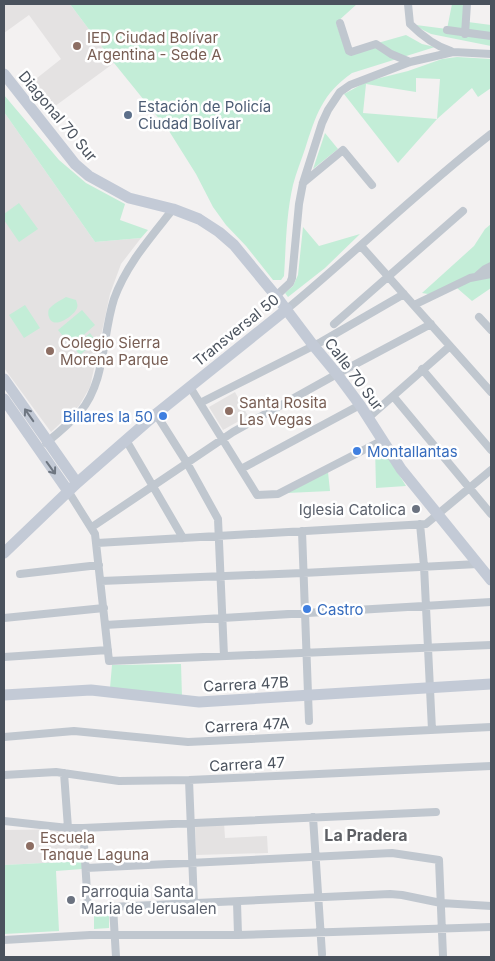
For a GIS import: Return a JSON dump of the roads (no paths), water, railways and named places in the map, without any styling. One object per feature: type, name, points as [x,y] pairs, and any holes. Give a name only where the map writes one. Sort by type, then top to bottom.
[{"type":"street","points":[[408,4],[410,24],[422,36],[434,44],[453,52]]},
{"type":"street","points":[[465,34],[467,4]]},
{"type":"street","points":[[340,23],[349,51],[376,44],[391,54],[410,62]]},
{"type":"street","points":[[447,30],[465,34],[491,36]]},
{"type":"street","points":[[276,296],[290,283],[292,278],[297,220],[304,183],[322,123],[330,106],[340,92],[350,85],[410,62],[453,52],[491,54]]},
{"type":"street","name":"Diagonal 70 Sur","points":[[4,74],[62,149],[89,176],[129,198],[173,209]]},
{"type":"street","name":"Transversal 50","points":[[4,553],[73,487],[156,414],[221,360],[287,310],[453,164],[491,134]]},
{"type":"street","points":[[304,183],[343,150],[372,185]]},
{"type":"street","points":[[43,445],[80,412],[90,395],[98,376],[114,298],[136,257],[173,209]]},
{"type":"street","name":"Calle 70 Sur","points":[[173,209],[200,219],[223,235],[248,260],[360,405],[401,469],[491,580]]},
{"type":"street","points":[[334,324],[463,211]]},
{"type":"street","points":[[361,246],[491,392]]},
{"type":"street","points":[[476,277],[491,266]]},
{"type":"street","points":[[414,306],[470,278],[490,276]]},
{"type":"street","points":[[200,403],[321,342],[404,294]]},
{"type":"street","points":[[479,317],[491,330]]},
{"type":"street","points":[[92,527],[222,440],[337,374],[431,324]]},
{"type":"street","points":[[368,418],[450,346]]},
{"type":"street","points":[[422,369],[491,450]]},
{"type":"street","points":[[4,379],[43,445]]},
{"type":"street","points":[[190,387],[257,495],[278,494],[382,440]]},
{"type":"street","points":[[393,396],[491,514]]},
{"type":"street","points":[[4,399],[43,445],[73,487],[92,527],[97,543],[109,661],[491,645]]},
{"type":"street","points":[[241,469],[360,405]]},
{"type":"street","points":[[156,414],[187,463],[218,519],[224,656]]},
{"type":"street","points":[[126,440],[154,485],[183,538]]},
{"type":"street","points":[[97,543],[422,524],[438,515],[491,470]]},
{"type":"street","points":[[422,524],[432,730]]},
{"type":"street","points":[[302,531],[309,721]]},
{"type":"street","points":[[101,581],[478,564]]},
{"type":"street","points":[[20,574],[99,565]]},
{"type":"street","points":[[105,624],[491,602]]},
{"type":"street","points":[[4,618],[104,608]]},
{"type":"street","points":[[4,657],[108,650]]},
{"type":"street","name":"Carrera 47B","points":[[4,696],[91,690],[199,702],[491,684]]},
{"type":"street","name":"Carrera 47A","points":[[4,737],[74,731],[188,742],[491,726]]},
{"type":"street","name":"Carrera 47","points":[[4,775],[56,772],[119,781],[189,780],[491,766]]},
{"type":"street","points":[[64,773],[68,828]]},
{"type":"street","points":[[189,780],[194,904]]},
{"type":"street","points":[[4,821],[83,828],[436,812]]},
{"type":"street","points":[[313,817],[322,954]]},
{"type":"street","points":[[83,828],[88,908],[402,895],[441,904],[491,906]]},
{"type":"street","points":[[86,868],[392,853],[439,860],[443,956]]},
{"type":"street","points":[[237,902],[238,935]]},
{"type":"street","points":[[113,908],[116,957]]},
{"type":"street","points":[[4,940],[115,934],[238,935],[491,927]]},
{"type":"place","name":"IED Ciudad Bolívar Argentina - Sede A","points":[[77,46]]},
{"type":"place","name":"Estación de Policía Ciudad Bolívar","points":[[128,115]]},
{"type":"place","name":"Colegio Sierra Morena Parque","points":[[50,351]]},
{"type":"place","name":"Santa Rosita Las Vegas","points":[[229,411]]},
{"type":"place","name":"Billares la 50","points":[[163,416]]},
{"type":"place","name":"Montallantas","points":[[357,451]]},
{"type":"place","name":"Iglesia Catolica","points":[[416,509]]},
{"type":"place","name":"Castro","points":[[307,609]]},
{"type":"place","name":"Escuela Tanque Laguna","points":[[30,846]]},
{"type":"place","name":"Parroquia Santa Maria de Jerusalen","points":[[71,900]]},
{"type":"district","name":"La Pradera","points":[[366,835]]}]
